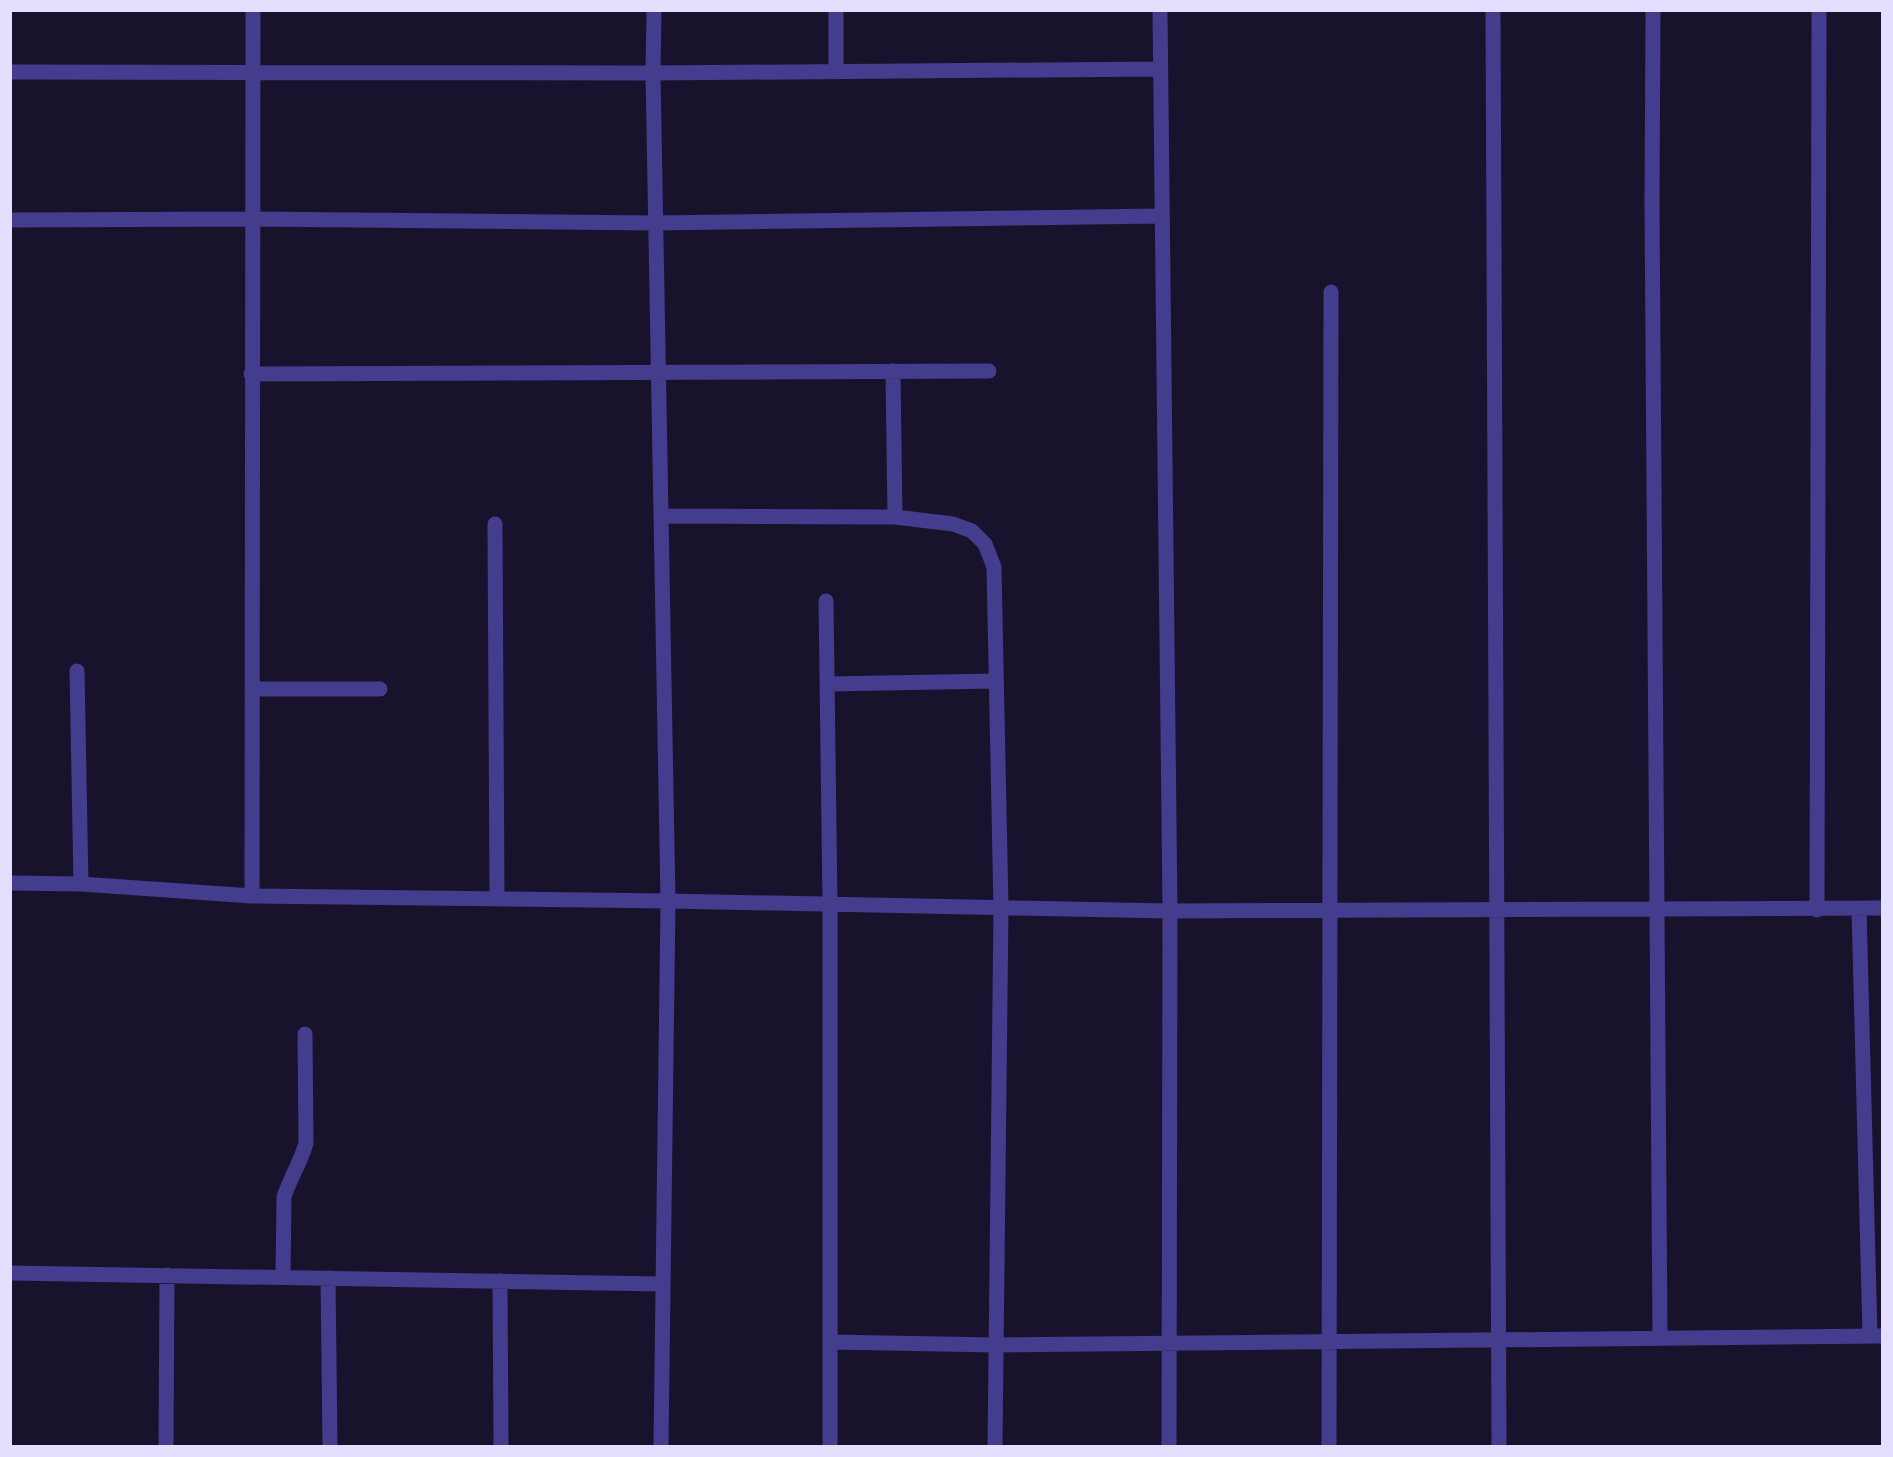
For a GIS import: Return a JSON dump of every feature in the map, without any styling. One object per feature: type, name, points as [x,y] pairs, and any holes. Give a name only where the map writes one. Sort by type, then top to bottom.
[{"type":"street","points":[[252,897],[253,10]]},
{"type":"street","points":[[654,10],[652,73],[668,901],[661,1446]]},
{"type":"street","points":[[836,10],[836,71]]},
{"type":"street","points":[[1160,10],[1170,911],[1170,1446]]},
{"type":"street","points":[[1493,10],[1499,1446]]},
{"type":"street","points":[[1653,10],[1652,204],[1660,1338]]},
{"type":"street","points":[[1817,910],[1819,10]]},
{"type":"street","points":[[10,72],[652,73],[1160,69]]},
{"type":"street","points":[[10,220],[251,219],[655,223],[1161,216]]},
{"type":"street","points":[[1329,1446],[1331,292]]},
{"type":"street","points":[[893,371],[895,516]]},
{"type":"street","points":[[251,374],[989,371]]},
{"type":"street","points":[[661,516],[895,516],[953,524],[972,531],[985,544],[994,567],[1001,908],[995,1446]]},
{"type":"street","points":[[495,524],[497,899]]},
{"type":"street","points":[[826,601],[830,905],[830,1446]]},
{"type":"street","points":[[77,671],[81,884]]},
{"type":"street","points":[[827,684],[996,681]]},
{"type":"street","points":[[252,689],[380,689]]},
{"type":"street","points":[[10,884],[81,884],[252,897],[668,901],[1170,911],[1882,908]]},
{"type":"street","points":[[830,1342],[996,1345],[1876,1336],[1859,909]]},
{"type":"street","points":[[283,1277],[284,1197],[306,1143],[305,1034]]},
{"type":"street","points":[[10,1273],[662,1284]]},
{"type":"street","points":[[166,1446],[168,1275]]},
{"type":"street","points":[[328,1278],[330,1446]]},
{"type":"street","points":[[500,1281],[501,1446]]}]
